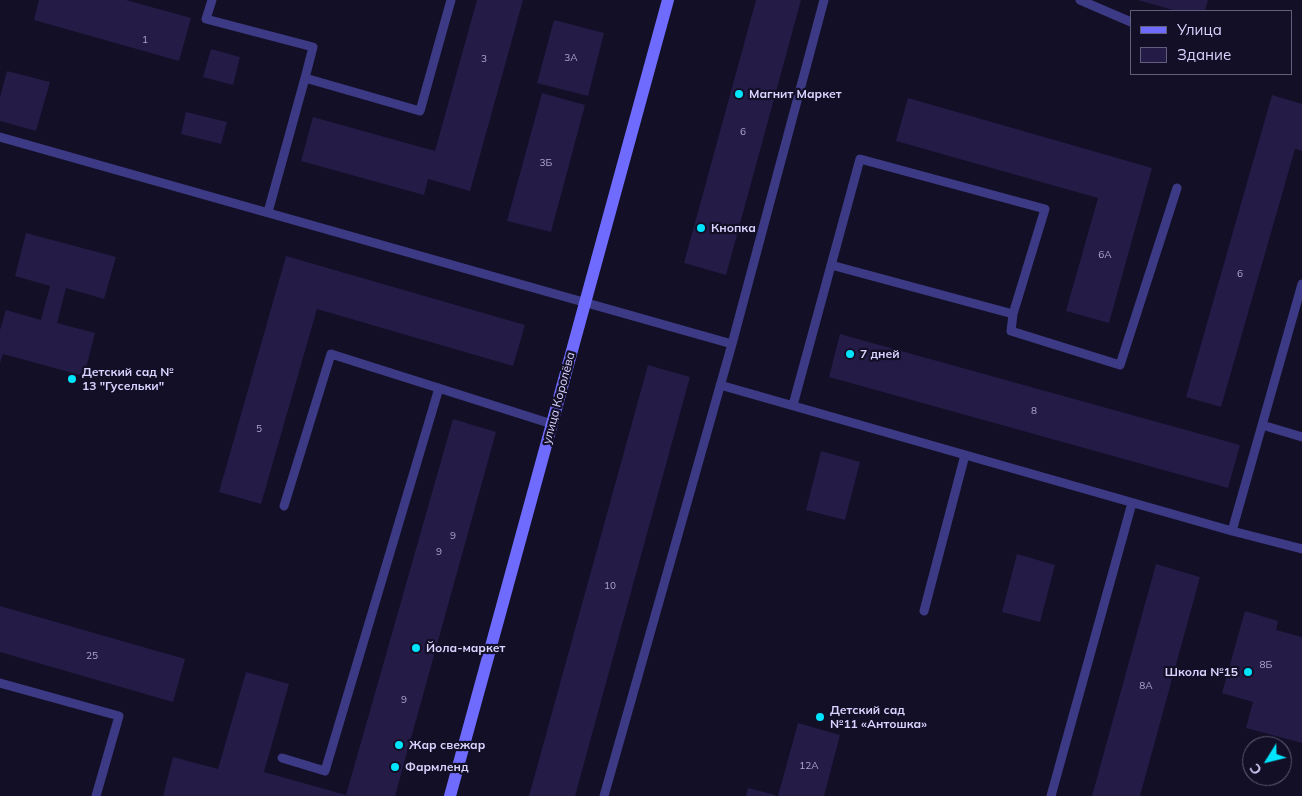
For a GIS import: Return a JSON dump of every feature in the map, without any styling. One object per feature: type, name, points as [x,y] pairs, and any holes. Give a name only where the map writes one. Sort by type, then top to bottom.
[{"type":"street","name":"улица Королёва","points":[[450,796],[668,0]]},
{"type":"lane","points":[[212,0],[206,19],[313,47],[268,212]]},
{"type":"lane","points":[[305,78],[420,111],[451,0]]},
{"type":"lane","points":[[604,796],[732,344],[824,0]]},
{"type":"lane","points":[[1080,0],[1130,22]]},
{"type":"lane","points":[[0,137],[732,344]]},
{"type":"lane","points":[[793,405],[860,159],[1045,209],[1013,314],[1010,331],[1120,365],[1177,188]]},
{"type":"lane","points":[[831,265],[1013,314]]},
{"type":"lane","points":[[1232,531],[1302,284]]},
{"type":"lane","points":[[284,506],[331,354],[552,424]]},
{"type":"lane","points":[[720,385],[1132,503],[1302,549]]},
{"type":"lane","points":[[282,758],[325,770],[439,388]]},
{"type":"lane","points":[[1262,425],[1302,437]]},
{"type":"lane","points":[[924,611],[965,455]]},
{"type":"lane","points":[[1051,796],[1132,503]]},
{"type":"lane","points":[[0,683],[119,716],[96,796]]},
{"type":"building","points":[[39,0],[126,0],[191,18],[179,61],[34,20]]},
{"type":"building","points":[[477,0],[523,0],[470,191],[428,179],[424,195],[301,161],[313,117],[435,151]]},
{"type":"building","points":[[756,0],[801,0],[726,275],[684,263]]},
{"type":"building","points":[[1138,0],[1208,0],[1205,10],[1173,10]]},
{"type":"building","points":[[554,20],[604,33],[588,96],[537,83]]},
{"type":"building","points":[[211,49],[240,57],[233,85],[203,77]]},
{"type":"building","points":[[7,71],[50,82],[36,131],[0,121],[0,97]]},
{"type":"building","points":[[542,93],[585,105],[551,232],[507,221]]},
{"type":"building","points":[[1272,95],[1302,104],[1302,151],[1295,149],[1221,407],[1186,397]]},
{"type":"building","points":[[908,98],[1152,168],[1109,323],[1066,311],[1098,198],[896,141]]},
{"type":"building","points":[[186,112],[227,122],[221,144],[181,134]]},
{"type":"building","points":[[26,233],[116,257],[104,299],[66,288],[57,323],[95,333],[84,376],[3,354],[0,363],[0,330],[6,310],[41,320],[50,286],[15,276]]},
{"type":"building","points":[[286,256],[525,325],[513,366],[317,309],[261,504],[219,492]]},
{"type":"building","points":[[840,334],[1240,445],[1228,488],[829,377]]},
{"type":"building","points":[[648,365],[690,377],[575,796],[529,796]]},
{"type":"building","points":[[453,419],[496,432],[395,796],[163,796],[173,757],[218,769],[246,672],[289,684],[264,772],[346,795]]},
{"type":"building","points":[[821,451],[860,462],[845,520],[806,510]]},
{"type":"building","points":[[1017,554],[1055,565],[1040,622],[1002,612]]},
{"type":"building","points":[[1156,564],[1200,577],[1140,796],[1092,796]]},
{"type":"building","points":[[0,606],[185,659],[173,702],[0,652]]},
{"type":"building","points":[[1245,611],[1278,621],[1276,630],[1302,637],[1302,743],[1292,740],[1292,736],[1276,736],[1246,728],[1253,702],[1222,693]]},
{"type":"building","points":[[798,723],[840,735],[824,796],[778,796]]},
{"type":"building","points":[[748,788],[775,795],[775,796],[746,796]]},
{"type":"place","name":"Магнит Маркет","points":[[739,94]]},
{"type":"place","name":"Кнопка","points":[[701,228]]},
{"type":"place","name":"7 дней","points":[[850,354]]},
{"type":"place","name":"Детский сад № 13 \"Гусельки\"","points":[[72,379]]},
{"type":"place","name":"Йола-маркет","points":[[416,648]]},
{"type":"place","name":"Школа №15","points":[[1248,672]]},
{"type":"place","name":"Детский сад №11 «Антошка»","points":[[820,717]]},
{"type":"place","name":"Жар свежар","points":[[399,745]]},
{"type":"place","name":"Фармленд","points":[[395,767]]}]
